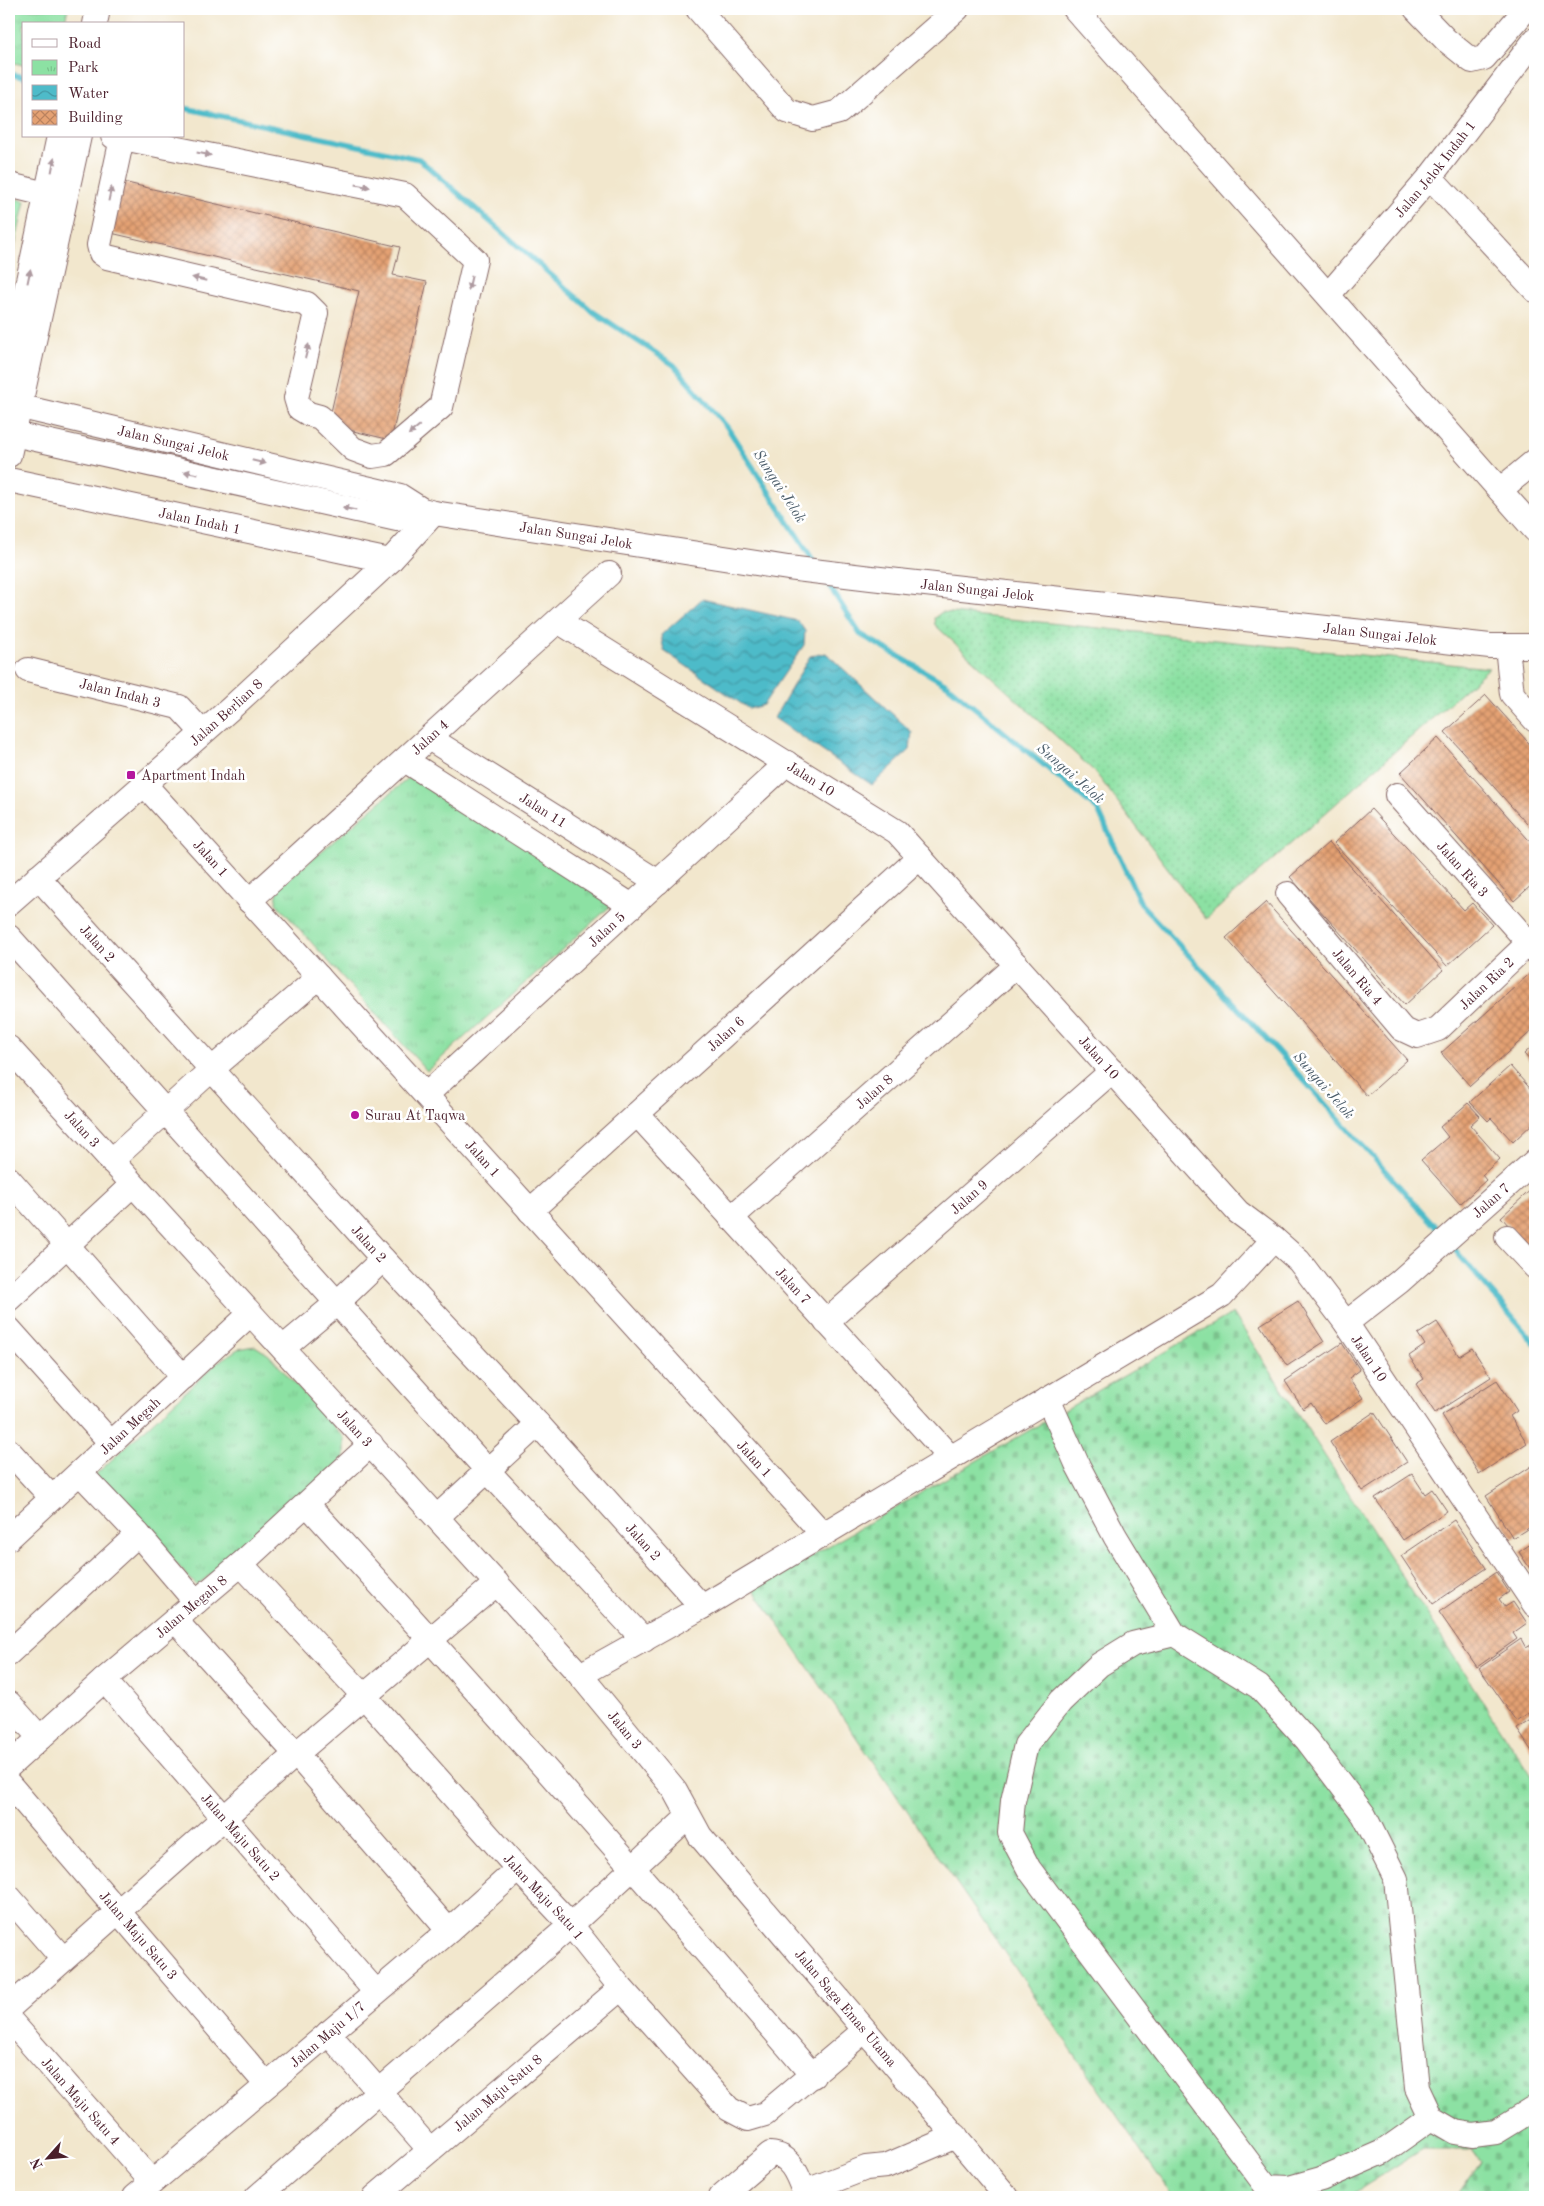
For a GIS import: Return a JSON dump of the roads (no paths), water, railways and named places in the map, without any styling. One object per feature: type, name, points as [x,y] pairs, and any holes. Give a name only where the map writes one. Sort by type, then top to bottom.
[{"type":"street","points":[[95,22],[98,9]]},
{"type":"street","points":[[698,9],[787,110],[813,119],[839,112],[957,9]]},
{"type":"street","points":[[1075,9],[1329,294],[1535,530]]},
{"type":"street","points":[[1416,9],[1446,40],[1472,61],[1484,58],[1526,9]]},
{"type":"street","name":"Jalan Jelok Indah 1","points":[[1329,294],[1430,177],[1535,40]]},
{"type":"street","points":[[56,196],[59,138]]},
{"type":"street","points":[[10,440],[14,405],[15,361],[33,304],[56,196],[78,138]]},
{"type":"street","points":[[117,138],[99,245],[101,253],[106,257],[307,304],[316,313],[296,398],[299,408],[309,414],[320,417],[353,449],[372,456],[386,454],[441,407],[475,260],[405,195],[122,138]]},
{"type":"street","points":[[1430,177],[1533,284]]},
{"type":"street","points":[[9,185],[56,196]]},
{"type":"street","points":[[15,361],[32,372],[37,387],[47,405],[58,415]]},
{"type":"street","name":"Jalan Sungai Jelok","points":[[14,405],[400,496],[428,511],[788,568],[1490,646],[1535,646]]},
{"type":"street","name":"Jalan Sungai Jelok","points":[[10,440],[45,441],[397,519],[428,511]]},
{"type":"street","points":[[9,465],[22,452],[45,441]]},
{"type":"street","points":[[1500,490],[1535,461]]},
{"type":"street","name":"Jalan Indah 1","points":[[9,480],[390,561]]},
{"type":"street","name":"Jalan Berlian 8","points":[[9,903],[230,709],[390,561],[428,511]]},
{"type":"street","name":"Jalan 4","points":[[249,900],[609,574]]},
{"type":"street","name":"Jalan 10","points":[[558,621],[897,832],[1238,1212],[1299,1261],[1346,1322],[1535,1605]]},
{"type":"street","points":[[1507,646],[1512,694],[1535,720]]},
{"type":"street","name":"Jalan Indah 3","points":[[28,670],[179,707],[202,732]]},
{"type":"street","name":"Jalan 11","points":[[428,738],[658,882]]},
{"type":"street","points":[[405,760],[632,906]]},
{"type":"street","name":"Jalan 5","points":[[426,1095],[787,763]]},
{"type":"street","name":"Jalan 1","points":[[144,784],[822,1533]]},
{"type":"street","name":"Jalan Ria 3","points":[[1397,794],[1532,940]]},
{"type":"street","name":"Jalan 6","points":[[530,1211],[920,857]]},
{"type":"street","name":"Jalan 2","points":[[38,877],[382,1260],[538,1424],[702,1607]]},
{"type":"street","name":"Jalan Ria 4","points":[[1288,894],[1402,1029],[1417,1036],[1438,1029]]},
{"type":"street","points":[[9,937],[487,1470],[644,1640]]},
{"type":"street","name":"Jalan Ria 2","points":[[1438,1029],[1532,940]]},
{"type":"street","name":"Jalan 8","points":[[731,1218],[1017,965]]},
{"type":"street","points":[[112,1161],[211,1070],[319,977]]},
{"type":"street","name":"Jalan 3","points":[[9,1048],[580,1675],[675,1790],[688,1817]]},
{"type":"street","name":"Jalan 9","points":[[826,1322],[1112,1071]]},
{"type":"street","name":"Jalan 7","points":[[637,1114],[950,1457]]},
{"type":"street","name":"Jalan 7","points":[[1346,1322],[1399,1282],[1535,1161]]},
{"type":"street","points":[[9,1179],[67,1243],[182,1377]]},
{"type":"street","points":[[9,1299],[67,1243],[132,1185]]},
{"type":"street","points":[[1507,1237],[1535,1267]]},
{"type":"street","points":[[580,1675],[702,1607],[822,1533],[1222,1295],[1274,1239]]},
{"type":"street","points":[[283,1348],[338,1302],[382,1260]]},
{"type":"street","name":"Jalan Megah","points":[[9,1538],[250,1314]]},
{"type":"street","points":[[9,1329],[111,1443]]},
{"type":"street","points":[[1048,1399],[1078,1466],[1115,1536],[1174,1634],[1259,1687],[1307,1740],[1364,1815],[1396,1879],[1417,2088],[1431,2118],[1454,2132],[1473,2136],[1496,2132],[1535,2108]]},
{"type":"street","points":[[437,1517],[538,1424]]},
{"type":"street","name":"Jalan Megah 8","points":[[9,1766],[104,1680],[241,1564],[371,1444]]},
{"type":"street","points":[[9,1451],[52,1498]]},
{"type":"street","points":[[80,1473],[138,1534],[196,1602]]},
{"type":"street","points":[[307,1504],[432,1640],[634,1866],[813,2076]]},
{"type":"street","points":[[9,1653],[138,1534]]},
{"type":"street","name":"Jalan Maju Satu 1","points":[[241,1564],[364,1696],[518,1869],[571,1925],[621,1988],[730,2109],[748,2119],[765,2114],[813,2076],[864,2031]]},
{"type":"street","points":[[9,2008],[296,1754],[497,1583]]},
{"type":"street","points":[[175,1620],[296,1754],[449,1931]]},
{"type":"street","points":[[1174,1634],[1133,1644],[1099,1665],[1061,1701],[1026,1745],[1013,1801],[1010,1833],[1029,1869],[1267,2186],[1289,2188],[1320,2179],[1383,2152],[1431,2118]]},
{"type":"street","name":"Jalan Maju Satu 2","points":[[104,1680],[376,1992]]},
{"type":"street","points":[[9,1703],[40,1738]]},
{"type":"street","name":"Jalan Maju Satu 3","points":[[9,1784],[267,2085]]},
{"type":"street","points":[[257,2197],[571,1925],[688,1817]]},
{"type":"street","name":"Jalan Saga Emas Utama","points":[[688,1817],[700,1836],[1006,2197]]},
{"type":"street","name":"Jalan Maju 1/7","points":[[143,2190],[449,1931],[518,1869]]},
{"type":"street","points":[[9,1897],[63,1959]]},
{"type":"street","name":"Jalan Maju Satu 8","points":[[375,2197],[621,1988]]},
{"type":"street","name":"Jalan Maju Satu 4","points":[[9,2019],[143,2190]]},
{"type":"street","points":[[328,2033],[380,2090],[430,2150]]},
{"type":"street","points":[[720,2197],[770,2154],[785,2158],[794,2167],[805,2195],[866,2168],[886,2166],[956,2136]]},
{"type":"water","points":[[702,599],[798,621],[805,631],[804,645],[763,705],[749,709],[664,651],[661,635]]},
{"type":"water","points":[[826,653],[912,732],[910,750],[872,785],[774,718],[810,656]]},
{"type":"waterway","points":[[9,74],[22,77]]},
{"type":"waterway","points":[[185,108],[419,159],[592,311],[674,365],[727,427],[816,565]]},
{"type":"waterway","name":"Sungai Jelok","points":[[825,579],[860,634],[946,684],[1098,810],[1141,904],[1272,1045],[1443,1235]]},
{"type":"waterway","name":"Sungai Jelok","points":[[1450,1244],[1535,1344]]},
{"type":"place","name":"Apartment Indah","points":[[131,775]]},
{"type":"place","name":"Surau At Taqwa","points":[[355,1115]]}]
